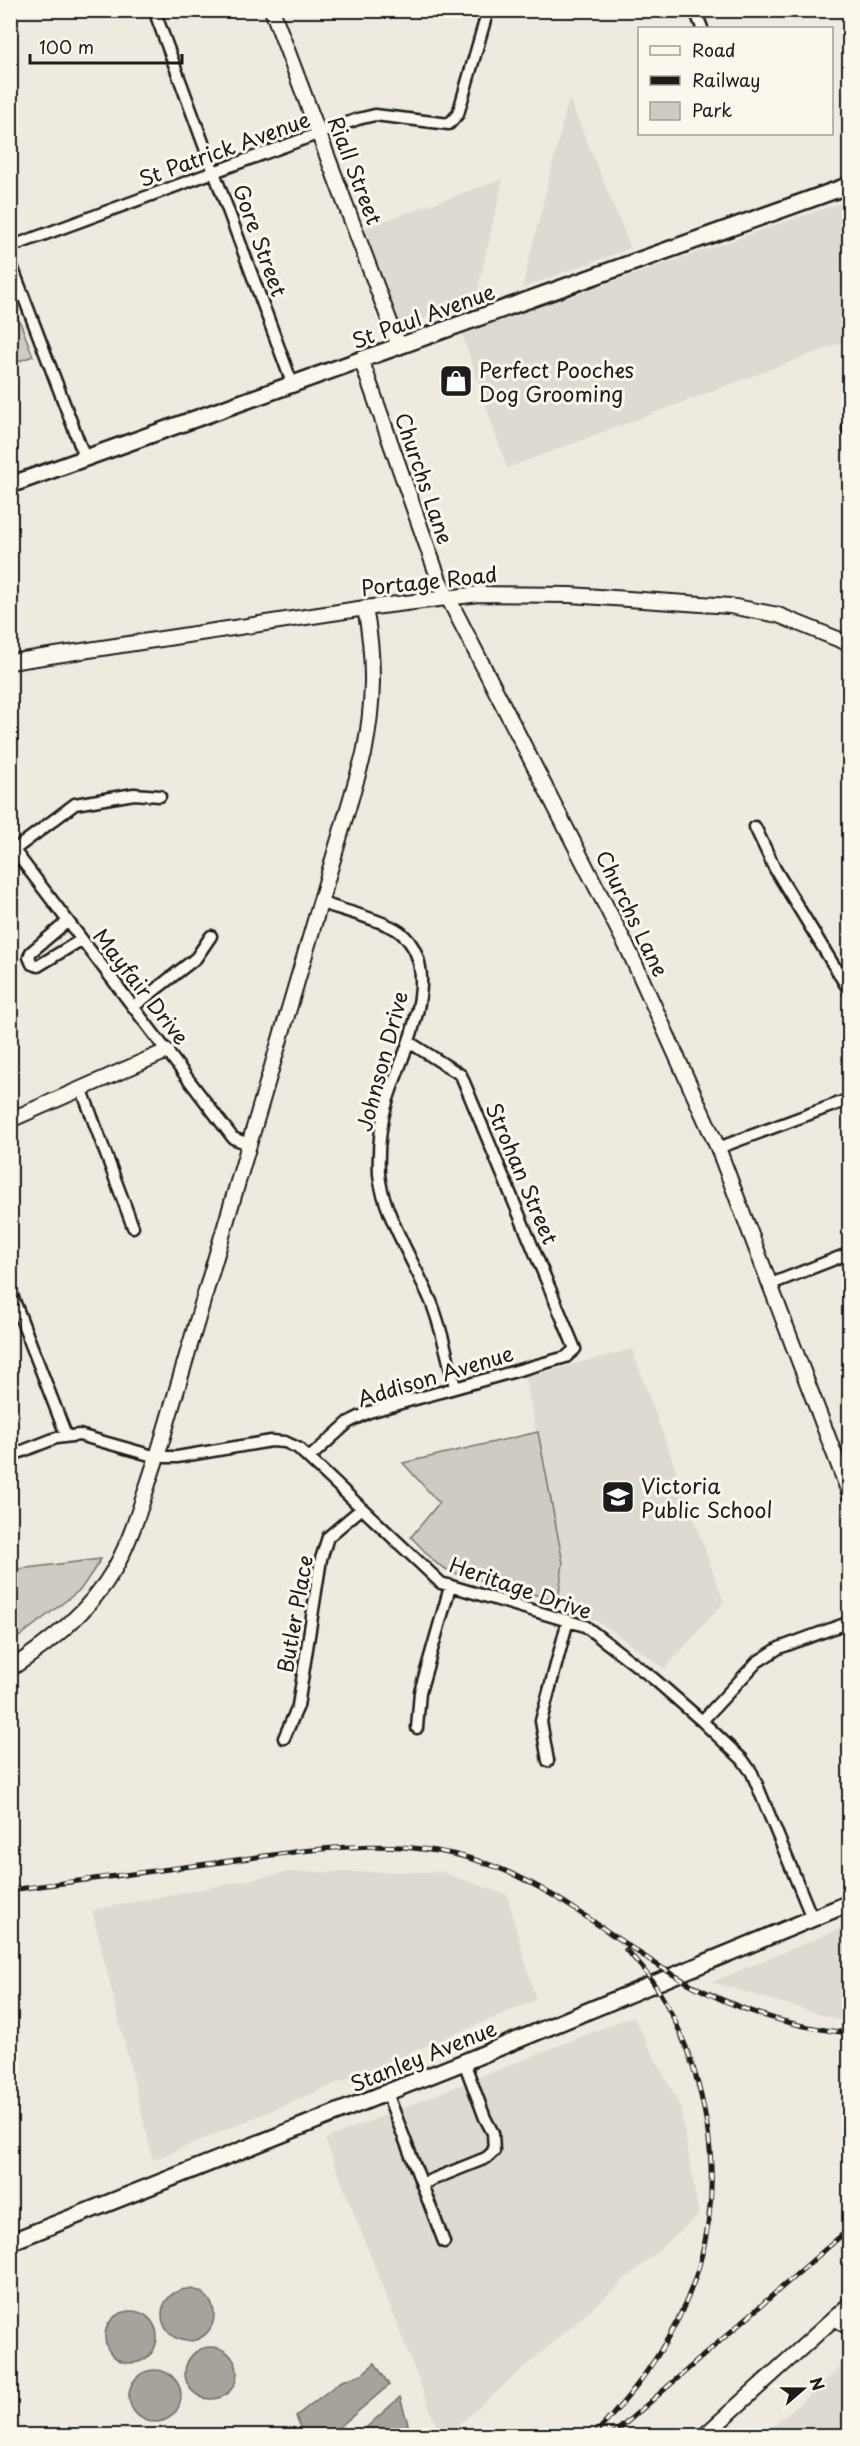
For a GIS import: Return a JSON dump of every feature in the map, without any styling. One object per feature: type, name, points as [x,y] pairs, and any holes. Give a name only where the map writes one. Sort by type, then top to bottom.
[{"type":"main road","name":"St Paul Avenue","points":[[10,485],[849,186]]},
{"type":"main road","name":"Stanley Avenue","points":[[10,2242],[464,2062],[849,1903]]},
{"type":"street","name":"Gore Street","points":[[154,10],[292,383]]},
{"type":"street","name":"Riall Street","points":[[272,10],[399,346]]},
{"type":"street","name":"St Patrick Avenue","points":[[10,247],[318,133],[375,115],[441,125],[454,120],[488,10]]},
{"type":"street","points":[[695,10],[702,27]]},
{"type":"street","points":[[10,261],[85,458]]},
{"type":"street","name":"Churchs Lane","points":[[361,359],[436,571],[447,596],[630,953],[718,1148],[849,1495]]},
{"type":"street","name":"Portage Road","points":[[10,662],[447,596],[547,594],[730,606],[778,615],[849,644]]},
{"type":"street","points":[[10,1670],[66,1628],[115,1568],[131,1533],[157,1457],[364,754],[374,686],[373,649],[365,608]]},
{"type":"street","points":[[12,847],[75,804],[134,794],[160,796]]},
{"type":"street","points":[[755,827],[775,869],[849,992]]},
{"type":"street","name":"Mayfair Drive","points":[[12,847],[233,1138],[248,1144]]},
{"type":"street","name":"Johnson Drive","points":[[319,902],[398,930],[409,942],[419,960],[422,980],[410,1042],[387,1103],[379,1142],[379,1176],[389,1208],[433,1306],[455,1386]]},
{"type":"street","points":[[68,921],[31,952],[29,957],[32,964],[38,966],[45,964],[81,940]]},
{"type":"street","points":[[133,1007],[196,958],[211,936]]},
{"type":"street","name":"Strohan Street","points":[[410,1042],[460,1075],[573,1342]]},
{"type":"street","points":[[10,1120],[167,1051]]},
{"type":"street","points":[[82,1090],[133,1227]]},
{"type":"street","points":[[718,1148],[849,1099]]},
{"type":"street","points":[[771,1284],[849,1253]]},
{"type":"street","points":[[10,1290],[66,1435],[10,1456]]},
{"type":"street","name":"Addison Avenue","points":[[309,1458],[358,1417],[455,1386],[566,1357],[574,1349],[573,1342]]},
{"type":"street","name":"Heritage Drive","points":[[66,1435],[79,1435],[157,1457],[177,1457],[271,1441],[285,1442],[309,1458],[432,1576],[450,1587],[585,1626],[702,1721],[742,1759],[752,1773],[813,1918]]},
{"type":"street","name":"Butler Place","points":[[284,1738],[298,1706],[321,1559],[328,1537],[361,1509]]},
{"type":"street","points":[[417,1728],[420,1692],[450,1587]]},
{"type":"street","points":[[548,1761],[541,1721],[568,1620]]},
{"type":"street","points":[[702,1721],[757,1662],[778,1648],[849,1622]]},
{"type":"street","points":[[424,2183],[486,2158],[494,2151],[494,2133],[485,2118],[464,2062]]},
{"type":"street","points":[[387,2093],[424,2183],[444,2242]]},
{"type":"street","points":[[704,2436],[849,2304]]},
{"type":"street","points":[[833,2319],[849,2330]]},
{"type":"shaded area","points":[[569,98],[631,248],[522,288]]},
{"type":"shaded area","points":[[503,179],[476,297],[402,328],[364,228]]},
{"type":"shaded area","points":[[849,200],[849,340],[507,468],[462,334]]},
{"type":"shaded area","name":"Victoria Public School","points":[[632,1349],[724,1602],[665,1669],[602,1624],[558,1601],[563,1563],[525,1377]]},
{"type":"shaded area","points":[[289,1872],[442,1872],[507,1895],[536,2000],[153,2160],[92,1910]]},
{"type":"shaded area","points":[[849,1925],[849,2023],[712,1982]]},
{"type":"shaded area","points":[[633,2016],[680,2106],[699,2215],[447,2435],[440,2435],[325,2139]]},
{"type":"shaded area","points":[[183,2289],[193,2289],[202,2293],[210,2301],[214,2315],[210,2329],[202,2337],[193,2341],[183,2341],[174,2337],[166,2329],[162,2320],[162,2310],[166,2301],[174,2293]]},
{"type":"shaded area","points":[[126,2311],[136,2311],[145,2315],[153,2323],[157,2337],[153,2351],[145,2359],[136,2363],[126,2363],[117,2359],[109,2351],[105,2342],[105,2332],[109,2323],[117,2315]]},
{"type":"shaded area","points":[[206,2347],[216,2347],[225,2351],[233,2359],[237,2373],[233,2387],[225,2395],[216,2399],[206,2399],[197,2395],[189,2387],[185,2378],[185,2368],[189,2359],[197,2351]]},
{"type":"shaded area","points":[[849,2360],[849,2435],[763,2435]]},
{"type":"shaded area","points":[[375,2363],[389,2385],[330,2435],[303,2435],[296,2416],[340,2382],[362,2374]]},
{"type":"shaded area","points":[[150,2370],[160,2370],[169,2374],[177,2382],[181,2396],[177,2410],[169,2418],[160,2422],[150,2422],[141,2418],[133,2410],[129,2401],[129,2391],[133,2382],[141,2374]]},
{"type":"shaded area","points":[[400,2397],[410,2431],[406,2435],[358,2435]]},
{"type":"green space","points":[[10,296],[33,356],[11,364],[10,364]]},
{"type":"green space","points":[[538,1432],[563,1563],[558,1601],[451,1572],[437,1564],[411,1537],[439,1503],[403,1463]]},
{"type":"green space","points":[[101,1559],[81,1589],[11,1643],[11,1570]]},
{"type":"railway","points":[[10,1890],[291,1852],[360,1846],[428,1850],[462,1856],[520,1877],[565,1903],[674,1975],[715,1997],[781,2020],[850,2033]]},
{"type":"railway","points":[[593,2436],[629,2396],[659,2354],[682,2311],[699,2266],[709,2220],[711,2171],[706,2120],[693,2067],[667,2004],[638,1962],[626,1950]]},
{"type":"railway","points":[[611,2436],[850,2228]]},
{"type":"place","name":"Perfect Pooches Dog Grooming","points":[[456,381]]},
{"type":"place","name":"Victoria Public School","points":[[618,1497]]}]
